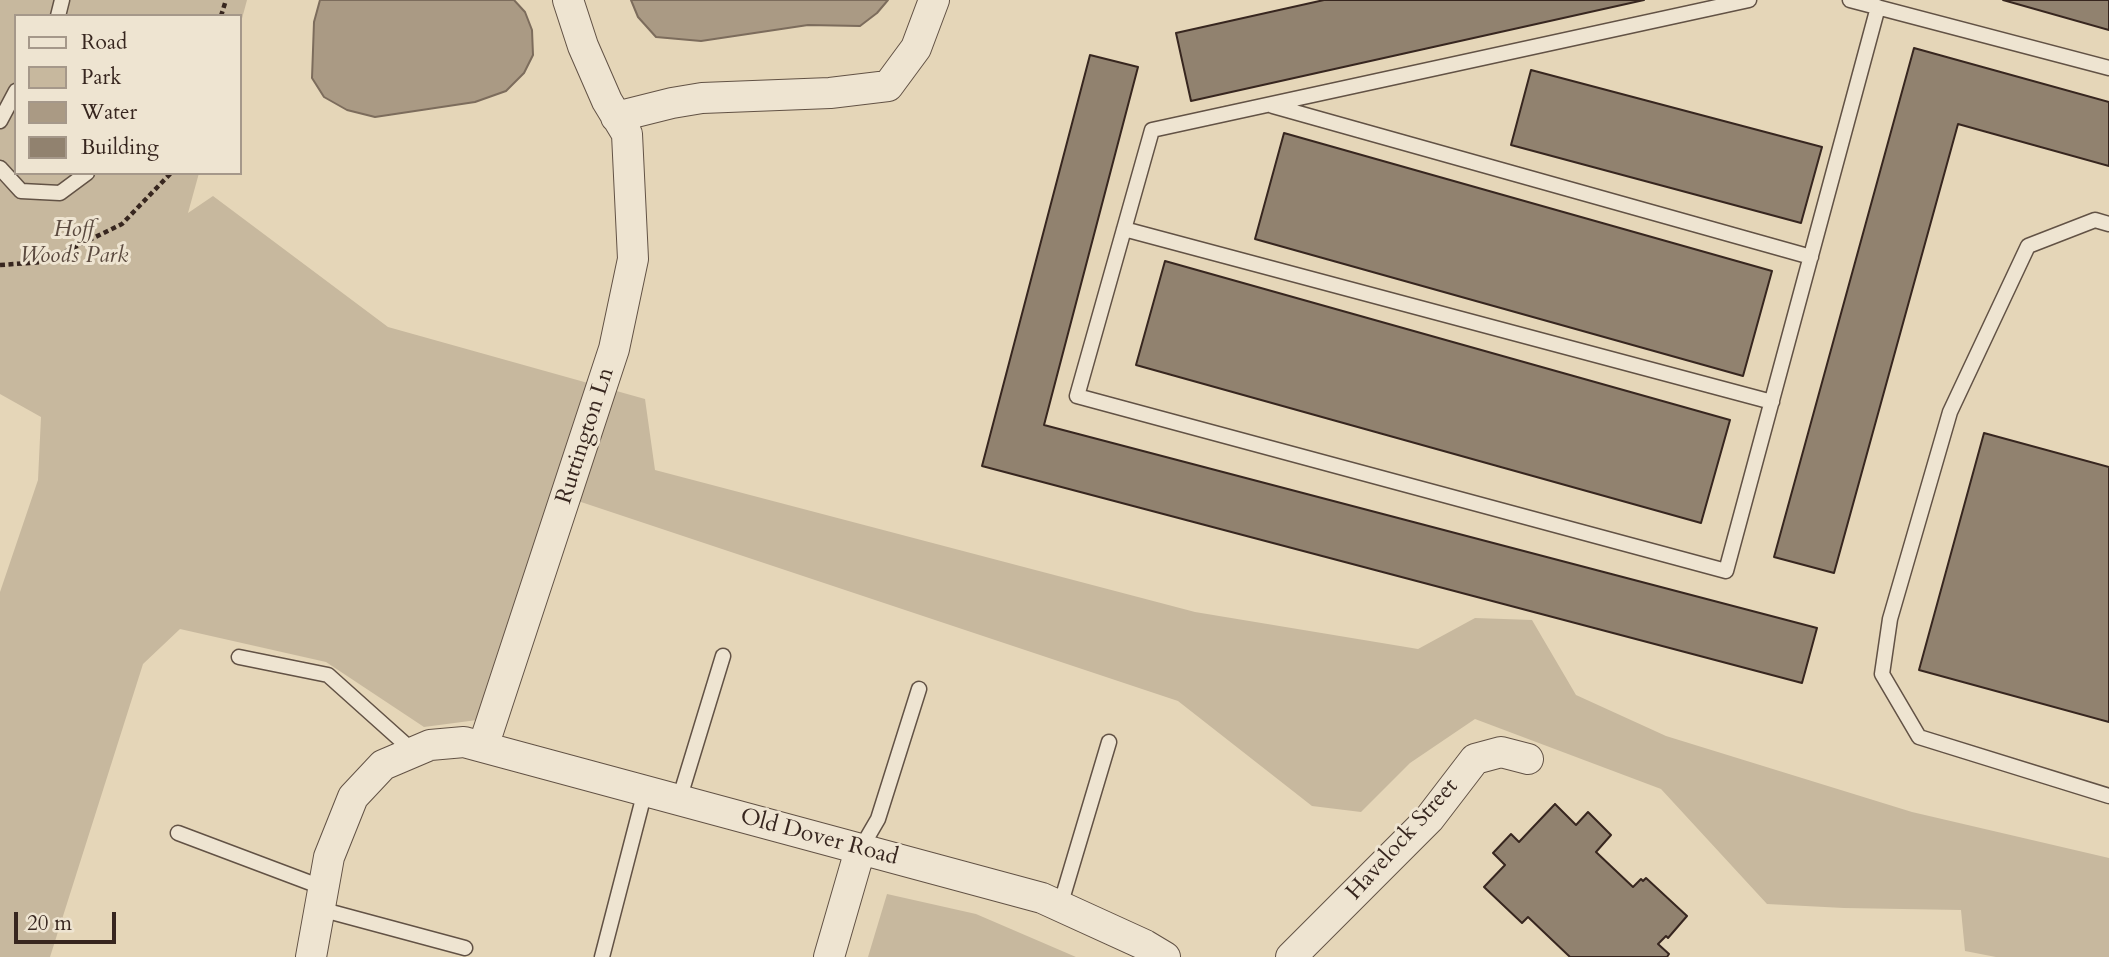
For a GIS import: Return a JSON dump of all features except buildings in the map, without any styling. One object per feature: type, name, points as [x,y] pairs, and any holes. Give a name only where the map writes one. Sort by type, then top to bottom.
[{"type":"street","name":"Ruttington Ln","points":[[473,745],[614,349],[633,259],[627,134],[607,101],[583,46],[568,0]]},
{"type":"street","points":[[617,117],[702,98],[830,93],[888,86],[916,48],[934,0]]},
{"type":"street","points":[[311,957],[329,857],[353,797],[383,765],[430,746],[473,745]]},
{"type":"street","name":"Old Dover Road","points":[[473,745],[1042,898],[1145,944],[1165,957]]},
{"type":"street","name":"Havelock Street","points":[[1291,957],[1429,819],[1475,759],[1502,752],[1528,759]]},
{"type":"street","points":[[829,957],[860,850]]},
{"type":"lane","points":[[1749,0],[1152,130],[1077,396],[1726,571],[1878,7]]},
{"type":"lane","points":[[1850,0],[2109,68]]},
{"type":"lane","points":[[0,121],[14,95]]},
{"type":"lane","points":[[1269,104],[1811,257]]},
{"type":"lane","points":[[0,168],[21,191],[60,192],[83,175]]},
{"type":"lane","points":[[2109,223],[2095,220],[2028,246],[1950,412],[1890,619],[1882,674],[1919,737],[2109,796]]},
{"type":"lane","points":[[1124,229],[1772,402]]},
{"type":"lane","points":[[679,800],[723,656]]},
{"type":"lane","points":[[239,657],[328,675],[414,752]]},
{"type":"lane","points":[[860,850],[878,819],[919,689]]},
{"type":"lane","points":[[1060,906],[1109,742]]},
{"type":"lane","points":[[602,957],[645,791]]},
{"type":"lane","points":[[178,833],[322,899],[465,948]]},
{"type":"path","points":[[0,265],[44,262],[122,224],[169,175]]},
{"type":"green space","name":"Hoff Woods Park","points":[[0,0],[247,0],[242,19],[242,14],[14,14],[14,175],[198,175],[188,213],[213,196],[388,327],[645,399],[655,470],[1195,612],[1418,649],[1475,618],[1532,620],[1576,695],[1666,736],[1912,812],[2109,858],[2109,957],[1996,957],[1965,951],[1961,910],[1767,904],[1661,789],[1475,719],[1410,763],[1361,812],[1312,806],[1178,701],[554,493],[477,720],[424,727],[326,662],[180,629],[143,664],[50,957],[0,957],[0,592],[38,480],[41,417],[0,394]]},
{"type":"green space","points":[[887,894],[976,914],[1076,957],[868,957]]},
{"type":"water","points":[[320,0],[514,0],[525,12],[532,30],[533,55],[524,73],[506,91],[475,102],[375,117],[347,110],[324,97],[312,78],[314,22]]},
{"type":"water","points":[[631,0],[888,0],[860,26],[808,25],[701,41],[656,37],[638,17]]}]
